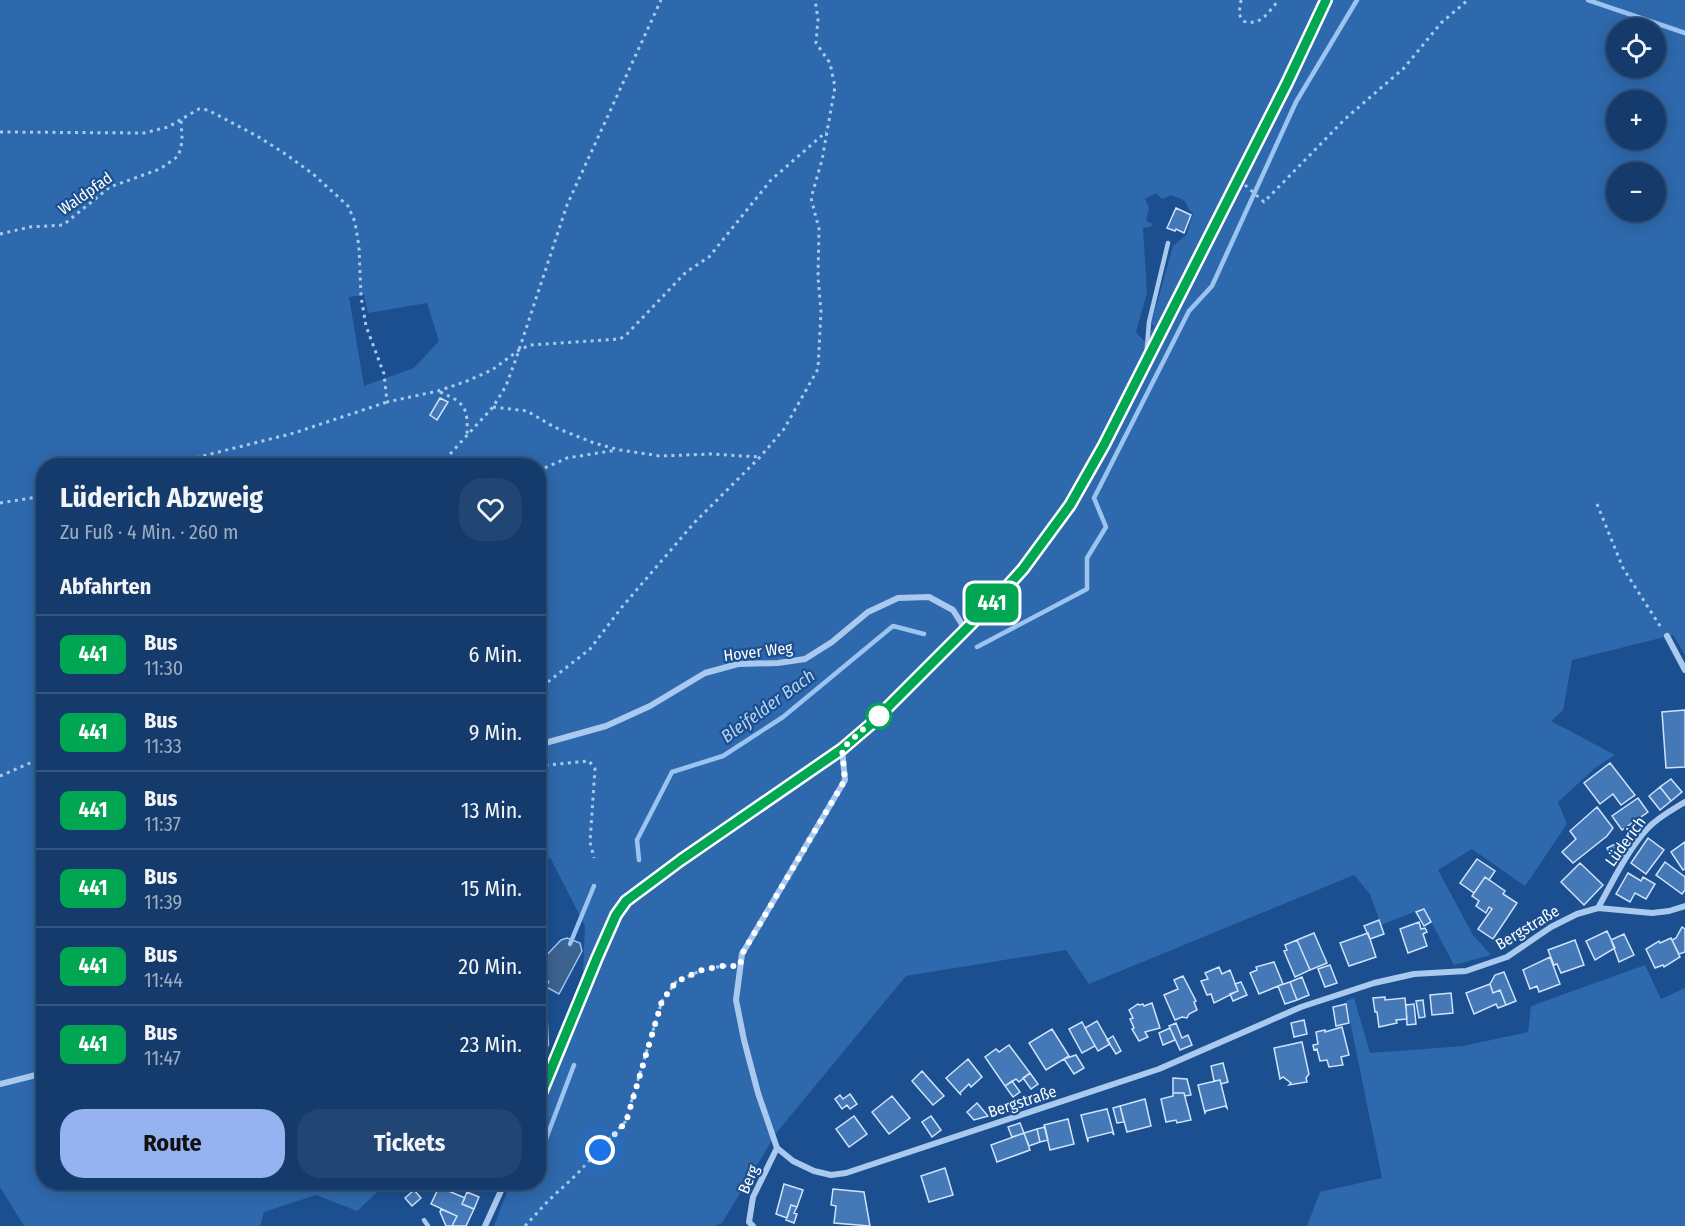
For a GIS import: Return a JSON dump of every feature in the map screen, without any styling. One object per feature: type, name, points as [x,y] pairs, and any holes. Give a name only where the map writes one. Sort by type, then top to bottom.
[{"type":"street","points":[[546,1082],[616,915],[626,901],[681,860],[842,749],[870,725],[1023,569],[1070,505],[1146,362],[1287,83],[1326,0]]},
{"type":"street","name":"Hover Weg","points":[[546,743],[606,726],[650,706],[705,673],[738,664],[778,663],[805,659],[832,642],[868,612],[898,598],[929,597],[953,609],[965,629]]},
{"type":"street","points":[[1667,636],[1685,670]]},
{"type":"street","points":[[777,1148],[758,1093],[744,1040],[736,1000],[740,966],[742,954],[845,780],[842,749]]},
{"type":"street","name":"Lüderich","points":[[1598,908],[1622,865],[1647,829],[1685,801]]},
{"type":"street","name":"Bergstraße","points":[[777,1148],[793,1161],[814,1172],[831,1175],[846,1173],[1159,1069],[1301,1007],[1374,983],[1414,974],[1466,971],[1507,957],[1551,927],[1577,914],[1598,908],[1652,913],[1685,906]]},
{"type":"street","points":[[0,1084],[36,1075]]},
{"type":"street","name":"Berg","points":[[750,1225],[753,1197],[777,1148]]},
{"type":"street","points":[[485,1226],[501,1190]]},
{"type":"lane","points":[[1146,362],[1149,322],[1168,243]]},
{"type":"lane","points":[[424,1220],[428,1226]]},
{"type":"path","points":[[447,458],[493,407],[506,386],[567,205],[661,0]]},
{"type":"path","points":[[546,683],[590,650],[622,607],[694,523],[760,457],[784,429],[818,369],[821,311],[818,277],[819,229],[811,198],[822,160],[835,87],[830,63],[816,43],[818,19],[814,0]]},
{"type":"path","points":[[1241,0],[1239,14],[1243,21],[1251,24],[1264,19],[1279,0]]},
{"type":"path","points":[[1238,180],[1264,202],[1345,120],[1404,68],[1441,23],[1468,0]]},
{"type":"path","points":[[0,132],[144,133],[181,120],[199,109],[208,110],[256,135],[284,153],[313,174],[348,206],[355,222],[359,247],[361,296],[366,326],[384,374],[387,402]]},
{"type":"path","name":"Waldpfad","points":[[0,234],[30,227],[63,225],[110,187],[160,169],[177,158],[181,148],[181,120]]},
{"type":"path","points":[[195,458],[294,433],[387,402],[438,392],[492,370],[519,350],[530,345],[620,339],[686,273],[709,257],[771,180],[826,132]]},
{"type":"path","points":[[438,392],[464,405],[467,416],[467,438]]},
{"type":"path","points":[[493,407],[527,411],[554,427],[594,443],[620,450],[660,456],[711,454],[760,457]]},
{"type":"path","points":[[546,467],[567,458],[620,450]]},
{"type":"path","points":[[0,503],[36,497]]},
{"type":"path","points":[[1597,504],[1623,568],[1667,636]]},
{"type":"path","points":[[0,776],[36,760]]},
{"type":"path","points":[[546,765],[589,761],[595,769],[590,842],[594,858]]},
{"type":"path","points":[[525,1226],[626,1122],[662,1001],[676,982],[702,970],[740,966]]},
{"type":"shaded area","points":[[0,0],[1685,0],[1685,655],[1673,635],[1572,660],[1563,710],[1551,721],[1615,755],[1595,768],[1558,802],[1567,824],[1525,886],[1472,849],[1438,870],[1473,935],[1491,955],[1454,965],[1424,908],[1381,925],[1370,894],[1354,875],[1089,984],[1066,950],[906,976],[777,1132],[722,1223],[715,1226],[494,1226],[508,1190],[546,1190],[546,1093],[582,999],[585,926],[551,859],[546,857],[546,458],[36,458],[36,1190],[379,1190],[357,1211],[316,1195],[264,1212],[260,1226],[24,1226],[0,1187]],"holes":[[[1156,193],[1162,199],[1171,195],[1184,200],[1193,213],[1187,234],[1173,246],[1151,324],[1154,326],[1145,342],[1136,332],[1147,293],[1143,228],[1153,224],[1146,221],[1149,208],[1145,199]],[[364,295],[368,313],[427,303],[439,341],[414,368],[364,386],[349,297]]]},
{"type":"shaded area","points":[[567,938],[580,943],[582,951],[559,994],[546,987],[546,956],[561,940]]},
{"type":"shaded area","points":[[1645,965],[1661,999],[1685,988],[1685,1226],[1307,1226],[1320,1192],[1382,1178],[1346,1001],[1354,998],[1370,1053],[1463,1046],[1528,1032],[1531,1006]]},
{"type":"building","points":[[1176,208],[1191,215],[1184,233],[1167,228]]},
{"type":"building","points":[[440,398],[448,402],[437,420],[430,415]]},
{"type":"building","points":[[1685,710],[1685,767],[1666,768],[1662,712]]},
{"type":"building","points":[[1610,763],[1635,795],[1621,805],[1613,794],[1600,804],[1584,783]]},
{"type":"building","points":[[1671,779],[1682,792],[1671,801],[1660,787]]},
{"type":"building","points":[[1660,787],[1671,801],[1660,810],[1649,796]]},
{"type":"building","points":[[1638,798],[1648,812],[1622,830],[1612,816]]},
{"type":"building","points":[[1597,807],[1613,828],[1607,836],[1573,863],[1562,852],[1576,839],[1570,831]]},
{"type":"building","points":[[1648,838],[1664,850],[1646,874],[1631,863]]},
{"type":"building","points":[[1621,841],[1627,854],[1614,860],[1607,848]]},
{"type":"building","points":[[1685,842],[1685,869],[1683,870],[1671,852]]},
{"type":"building","points":[[1477,859],[1495,871],[1489,880],[1485,877],[1474,893],[1460,883]]},
{"type":"building","points":[[1665,862],[1685,877],[1685,890],[1682,894],[1656,875]]},
{"type":"building","points":[[1580,863],[1603,885],[1584,905],[1561,882]]},
{"type":"building","points":[[1628,873],[1641,881],[1643,877],[1655,884],[1646,899],[1635,893],[1630,902],[1616,894]]},
{"type":"building","points":[[1485,877],[1505,891],[1503,894],[1517,903],[1493,939],[1478,929],[1492,909],[1489,907],[1486,913],[1476,906],[1479,901],[1472,896]]},
{"type":"building","points":[[1424,909],[1431,922],[1424,926],[1416,912]]},
{"type":"building","points":[[1379,920],[1384,934],[1370,939],[1364,926]]},
{"type":"building","points":[[1419,922],[1421,929],[1425,928],[1427,932],[1423,934],[1427,946],[1408,953],[1400,929]]},
{"type":"building","points":[[1682,927],[1685,929],[1685,952],[1679,954],[1672,940],[1676,938]]},
{"type":"building","points":[[1607,931],[1615,948],[1595,960],[1586,941]]},
{"type":"building","points":[[1314,933],[1327,963],[1310,970],[1297,940]]},
{"type":"building","points":[[1368,933],[1376,957],[1349,966],[1340,943]]},
{"type":"building","points":[[1624,934],[1634,955],[1619,962],[1611,940]]},
{"type":"building","points":[[1671,938],[1680,957],[1664,967],[1663,965],[1655,968],[1646,949],[1659,941],[1660,943]]},
{"type":"building","points":[[1297,940],[1310,970],[1295,977],[1284,951],[1287,950],[1285,945]]},
{"type":"building","points":[[1575,940],[1584,965],[1561,973],[1557,964],[1554,965],[1548,950]]},
{"type":"building","points":[[1550,957],[1560,984],[1539,992],[1537,986],[1530,989],[1523,970]]},
{"type":"building","points":[[1274,962],[1283,984],[1259,994],[1250,973],[1257,970],[1256,967]]},
{"type":"building","points":[[1330,965],[1337,983],[1325,987],[1318,969]]},
{"type":"building","points":[[1219,967],[1222,974],[1230,970],[1238,991],[1214,1003],[1211,994],[1207,995],[1201,981],[1208,979],[1205,973]]},
{"type":"building","points":[[1504,972],[1516,1001],[1506,1005],[1500,990],[1493,993],[1490,984],[1495,975]]},
{"type":"building","points":[[1183,976],[1196,1001],[1194,1002],[1197,1010],[1189,1014],[1187,1018],[1182,1017],[1175,1020],[1164,995],[1178,989],[1174,980]]},
{"type":"building","points":[[1302,977],[1309,995],[1297,1000],[1290,982]]},
{"type":"building","points":[[1241,982],[1247,995],[1233,1001],[1230,994],[1238,991],[1235,984]]},
{"type":"building","points":[[1290,982],[1297,1000],[1285,1004],[1278,986]]},
{"type":"building","points":[[1490,984],[1493,993],[1500,990],[1506,1005],[1498,1008],[1496,1004],[1474,1014],[1466,993]]},
{"type":"building","points":[[1451,993],[1453,1013],[1432,1015],[1430,995]]},
{"type":"building","points":[[1385,997],[1385,1000],[1405,998],[1407,1019],[1396,1020],[1397,1023],[1379,1027],[1373,998]]},
{"type":"building","points":[[1423,1000],[1425,1017],[1419,1018],[1416,1001]]},
{"type":"building","points":[[1152,1003],[1160,1028],[1145,1032],[1148,1037],[1139,1041],[1132,1029],[1134,1028],[1130,1019],[1133,1018],[1129,1010],[1138,1004],[1144,1006]]},
{"type":"building","points":[[1346,1004],[1349,1023],[1336,1026],[1333,1007]]},
{"type":"building","points":[[1414,1004],[1416,1024],[1407,1025],[1406,1005]]},
{"type":"building","points":[[1304,1020],[1307,1034],[1294,1037],[1291,1023]]},
{"type":"building","points":[[1097,1021],[1110,1044],[1098,1051],[1085,1028]]},
{"type":"building","points":[[1082,1022],[1095,1046],[1082,1053],[1069,1029]]},
{"type":"building","points":[[1176,1023],[1182,1038],[1188,1035],[1192,1045],[1180,1050],[1169,1026]]},
{"type":"building","points":[[1342,1027],[1349,1055],[1341,1057],[1343,1065],[1329,1067],[1327,1060],[1320,1061],[1317,1049],[1314,1050],[1313,1045],[1318,1044],[1316,1032]]},
{"type":"building","points":[[1170,1028],[1175,1040],[1163,1045],[1159,1033]]},
{"type":"building","points":[[1052,1029],[1069,1056],[1046,1070],[1029,1043]]},
{"type":"building","points":[[1113,1036],[1121,1051],[1116,1054],[1107,1040]]},
{"type":"building","points":[[1302,1042],[1309,1074],[1306,1078],[1307,1082],[1289,1085],[1291,1083],[1283,1077],[1280,1079],[1274,1048]]},
{"type":"building","points":[[1009,1045],[1030,1073],[1019,1082],[1016,1079],[1005,1086],[985,1057],[996,1049],[999,1052]]},
{"type":"building","points":[[1076,1055],[1084,1068],[1074,1074],[1064,1059]]},
{"type":"building","points":[[968,1059],[982,1077],[971,1087],[969,1084],[960,1093],[961,1095],[946,1078]]},
{"type":"building","points":[[1223,1063],[1228,1082],[1221,1084],[1220,1080],[1214,1081],[1211,1066]]},
{"type":"building","points":[[922,1071],[944,1096],[933,1105],[912,1081]]},
{"type":"building","points":[[1030,1073],[1038,1084],[1031,1089],[1023,1078]]},
{"type":"building","points":[[1173,1078],[1187,1079],[1191,1095],[1173,1093]]},
{"type":"building","points":[[1220,1080],[1227,1108],[1225,1106],[1205,1113],[1198,1085]]},
{"type":"building","points":[[1012,1081],[1020,1092],[1013,1097],[1005,1086]]},
{"type":"building","points":[[1173,1093],[1184,1093],[1191,1120],[1177,1123],[1176,1120],[1166,1122],[1161,1099],[1173,1096]]},
{"type":"building","points":[[850,1094],[857,1104],[850,1109],[847,1105],[842,1109],[835,1099],[840,1095],[843,1099]]},
{"type":"building","points":[[892,1096],[910,1118],[889,1134],[872,1112]]},
{"type":"building","points":[[1145,1099],[1151,1126],[1127,1132],[1120,1106]]},
{"type":"building","points":[[977,1103],[988,1116],[974,1120],[967,1112]]},
{"type":"building","points":[[1120,1106],[1124,1122],[1117,1123],[1113,1108]]},
{"type":"building","points":[[1107,1109],[1114,1135],[1112,1132],[1088,1138],[1088,1142],[1081,1115]]},
{"type":"building","points":[[854,1116],[867,1134],[849,1147],[836,1129]]},
{"type":"building","points":[[931,1116],[941,1130],[932,1137],[922,1122]]},
{"type":"building","points":[[1068,1119],[1074,1144],[1050,1150],[1044,1125]]},
{"type":"building","points":[[1020,1123],[1024,1133],[1012,1137],[1008,1127]]},
{"type":"building","points":[[1045,1127],[1048,1140],[1040,1142],[1037,1129]]},
{"type":"building","points":[[1037,1129],[1040,1142],[1029,1146],[1024,1133]]},
{"type":"building","points":[[1024,1133],[1030,1150],[997,1162],[991,1145]]},
{"type":"building","points":[[945,1168],[953,1195],[929,1202],[921,1176]]},
{"type":"building","points":[[784,1184],[803,1190],[797,1207],[791,1205],[787,1218],[776,1214]]},
{"type":"building","points":[[833,1189],[864,1192],[870,1226],[834,1223],[836,1206],[831,1205]]},
{"type":"building","points":[[414,1190],[421,1198],[412,1206],[405,1198]]},
{"type":"building","points":[[438,1190],[446,1190],[465,1198],[462,1204],[474,1209],[466,1226],[452,1226],[457,1216],[431,1204]]},
{"type":"building","points":[[467,1192],[479,1197],[474,1209],[462,1204]]},
{"type":"building","points":[[791,1205],[797,1207],[794,1213],[797,1214],[794,1223],[786,1220]]},
{"type":"building","points":[[441,1209],[457,1216],[452,1226],[446,1226],[440,1212]]},
{"type":"waterway","name":"Bleifelder Bach","points":[[977,647],[1087,589],[1087,558],[1106,527],[1094,498],[1189,311],[1212,286],[1296,102],[1357,0]]},
{"type":"waterway","points":[[1588,0],[1685,33]]},
{"type":"waterway","name":"Bleifelder Bach","points":[[639,860],[637,840],[672,772],[723,756],[783,717],[893,626],[924,634]]},
{"type":"waterway","name":"Bleifelder Bach","points":[[570,944],[594,886]]},
{"type":"waterway","name":"Bleifelder Bach","points":[[546,1025],[547,1045]]},
{"type":"waterway","name":"Bleifelder Bach","points":[[546,1139],[574,1065]]},
{"type":"bus line","name":"441","points":[[546,1082],[616,915],[626,901],[681,860],[842,749],[870,725],[994,601],[1023,569],[1070,505],[1104,445],[1287,83],[1326,0]]},
{"type":"route","points":[[600,1150],[626,1122],[662,1001],[676,982],[702,970],[740,966],[742,954],[845,780],[842,749],[885,709],[879,716]]}]
